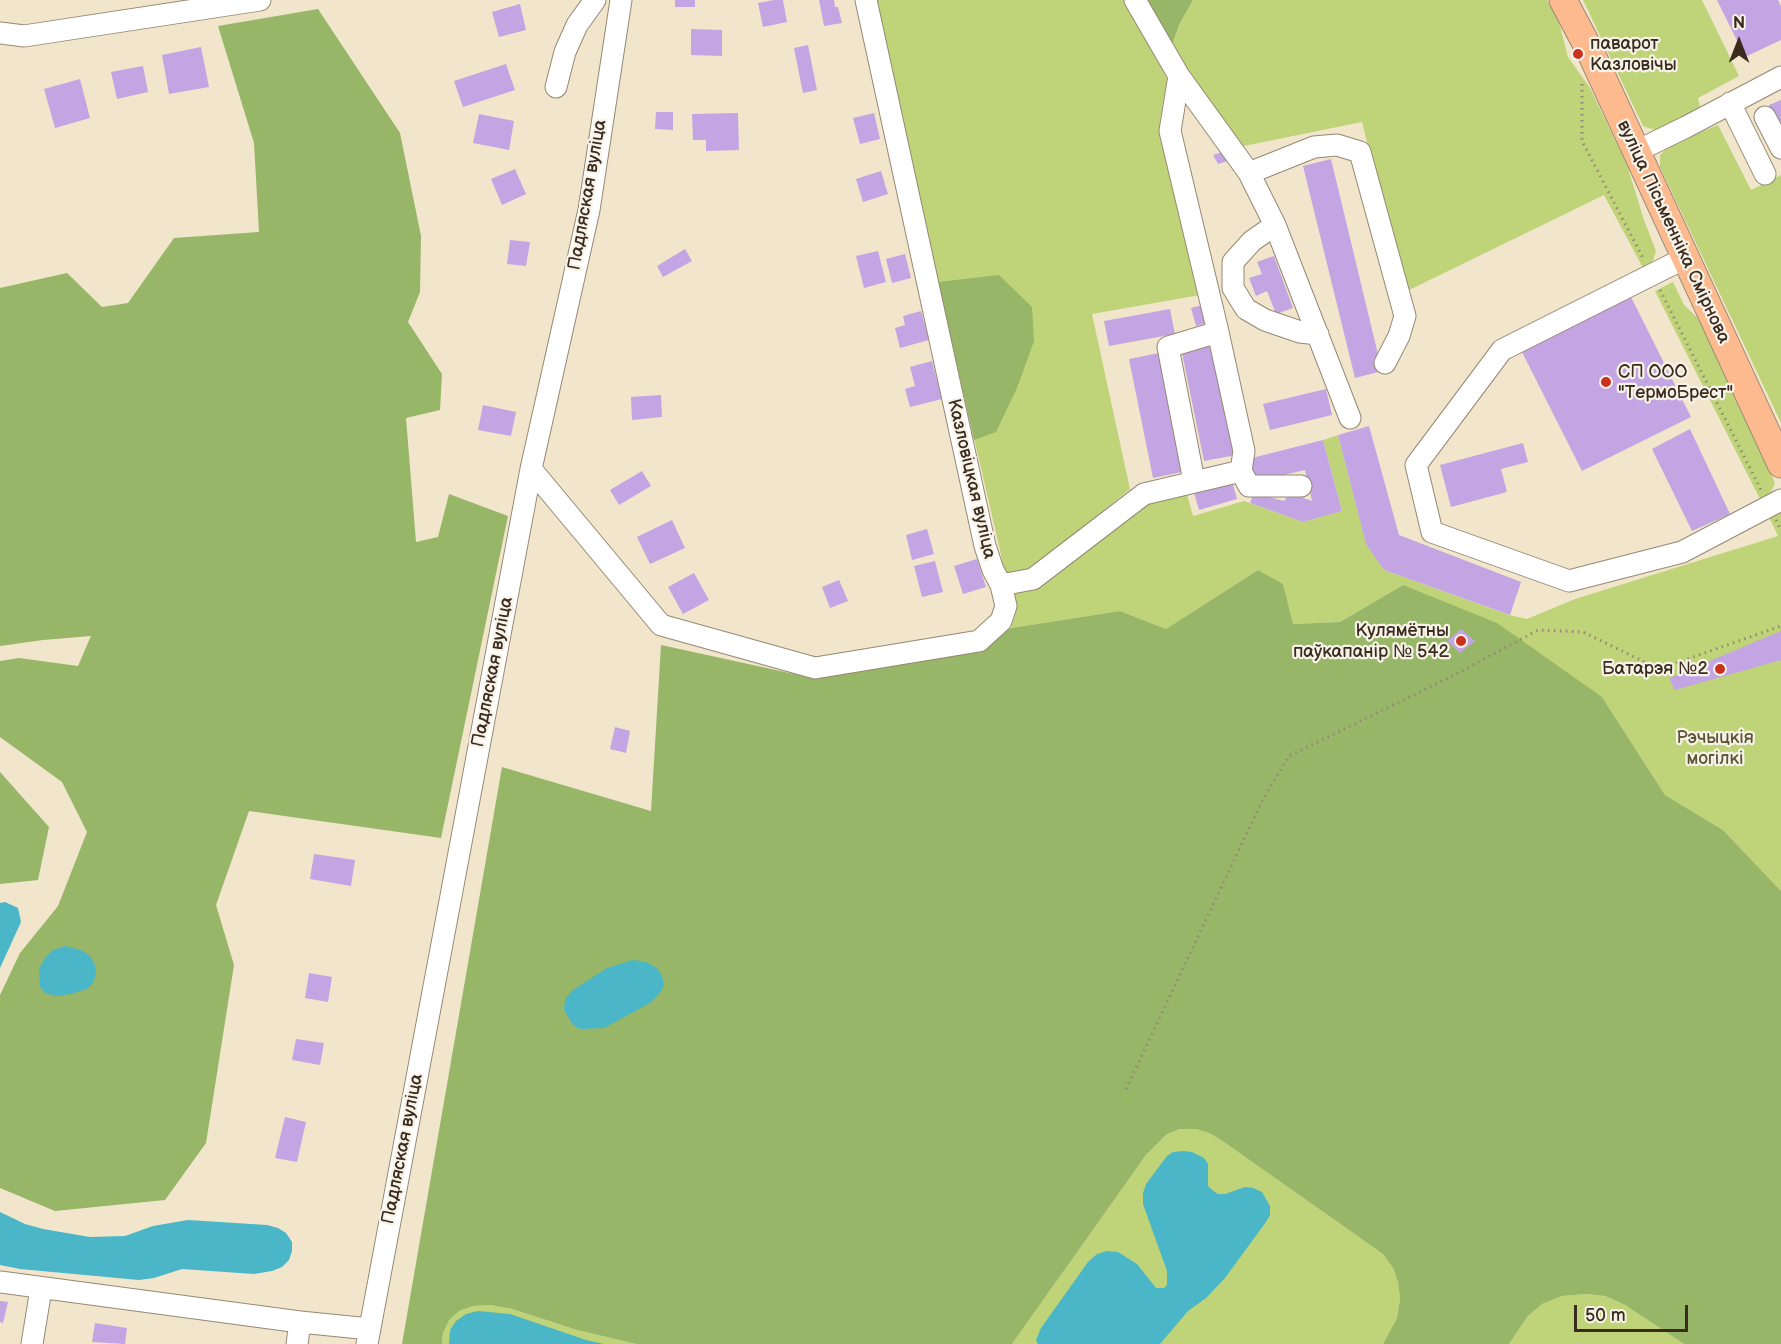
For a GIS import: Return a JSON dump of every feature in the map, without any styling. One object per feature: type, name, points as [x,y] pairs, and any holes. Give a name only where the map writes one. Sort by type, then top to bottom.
[{"type":"main road","name":"вуліца Пісьменніка Смірнова","points":[[1563,0],[1590,51],[1781,464]]},
{"type":"street","points":[[0,33],[24,36],[260,0]]},
{"type":"street","name":"Падляская вуліца","points":[[368,1336],[531,469],[589,210],[621,0]]},
{"type":"street","name":"Казловіцкая вуліца","points":[[531,469],[661,625],[815,668],[979,641],[1001,621],[1006,606],[1001,585],[985,546],[866,0]]},
{"type":"street","points":[[1135,0],[1179,76],[1249,173],[1275,225],[1350,418]]},
{"type":"street","points":[[555,87],[565,52],[588,2],[617,27]]},
{"type":"street","points":[[1179,76],[1170,131],[1244,451],[1241,471],[1249,486],[1301,486]]},
{"type":"street","points":[[1635,152],[1781,77]]},
{"type":"street","points":[[1730,103],[1766,174]]},
{"type":"street","points":[[1765,117],[1781,148]]},
{"type":"street","points":[[1249,173],[1314,147],[1338,145],[1360,152],[1405,316],[1399,336],[1385,363]]},
{"type":"street","points":[[1275,225],[1252,241],[1233,262],[1233,288],[1246,309],[1265,320],[1300,332],[1318,334]]},
{"type":"street","points":[[1685,258],[1502,350],[1416,465],[1432,532],[1569,581],[1682,552],[1781,500]]},
{"type":"street","points":[[1194,481],[1168,347],[1218,332]]},
{"type":"street","points":[[1001,585],[1033,579],[1144,494],[1241,471]]},
{"type":"street","points":[[0,1282],[300,1322],[368,1336]]},
{"type":"street","points":[[32,1344],[41,1289]]},
{"type":"street","points":[[297,1344],[300,1322]]},
{"type":"path","points":[[1126,1089],[1263,799],[1289,756],[1460,672],[1538,630],[1583,632],[1659,669],[1781,626]]},
{"type":"green space","points":[[873,0],[1127,0],[1167,79],[1160,120],[1200,295],[1092,314],[1130,489],[1023,576],[1005,572]]},
{"type":"green space","points":[[1142,0],[1193,0],[1179,25],[1172,45]]},
{"type":"green space","points":[[1193,0],[1547,0],[1559,22],[1568,57],[1590,88],[1627,165],[1656,251],[1653,261],[1643,268],[1604,195],[1405,292],[1362,122],[1239,147],[1172,45],[1179,25]]},
{"type":"green space","points":[[1583,0],[1702,0],[1739,76],[1698,98],[1701,110],[1658,131],[1643,126]]},
{"type":"green space","points":[[318,9],[400,133],[421,236],[420,292],[408,322],[442,374],[440,410],[406,418],[416,542],[438,537],[449,494],[508,516],[441,838],[249,811],[216,905],[234,965],[206,1143],[165,1200],[55,1211],[0,1188],[0,995],[20,953],[58,906],[87,832],[62,782],[0,737],[0,661],[19,658],[78,666],[91,636],[0,646],[0,288],[67,273],[102,307],[128,303],[174,238],[259,232],[254,143],[218,26]]},
{"type":"green space","points":[[1718,125],[1751,190],[1781,175],[1781,423],[1660,167],[1660,155],[1670,145]]},
{"type":"green space","points":[[999,275],[1032,307],[1034,341],[1017,388],[996,432],[974,440],[938,282]]},
{"type":"green space","points":[[1673,282],[1684,305],[1702,322],[1775,483],[1771,492],[1761,501],[1655,291]]},
{"type":"green space","name":"Рэчыцкія могілкі","points":[[1338,435],[1366,543],[1384,570],[1509,615],[1527,619],[1575,599],[1778,536],[1767,513],[1781,509],[1781,891],[1723,830],[1665,795],[1602,697],[1403,585],[1340,622],[1292,624],[1283,584],[1258,570],[1166,629],[1120,611],[1011,628],[1017,610],[1014,592],[1148,502],[1186,491],[1193,516],[1244,501],[1303,522],[1342,511],[1323,440]]},
{"type":"green space","points":[[1258,570],[1283,584],[1293,624],[1340,622],[1403,585],[1497,623],[1602,697],[1665,795],[1723,830],[1781,891],[1781,1344],[1684,1344],[1625,1305],[1605,1296],[1586,1294],[1562,1296],[1542,1304],[1528,1316],[1509,1344],[1383,1344],[1397,1318],[1400,1299],[1393,1268],[1383,1254],[1221,1140],[1196,1129],[1180,1129],[1167,1134],[1146,1155],[1012,1344],[636,1344],[577,1330],[512,1309],[490,1305],[473,1306],[459,1311],[449,1320],[443,1333],[442,1344],[402,1344],[502,767],[651,811],[661,645],[808,677],[976,649],[1011,628],[1120,611],[1166,629]]},
{"type":"green space","points":[[0,772],[49,827],[38,880],[0,884]]},
{"type":"green space","points":[[1180,1129],[1196,1129],[1221,1140],[1383,1254],[1393,1268],[1400,1299],[1397,1318],[1383,1344],[1012,1344],[1146,1155],[1167,1134]]},
{"type":"green space","points":[[1586,1294],[1605,1296],[1625,1305],[1684,1344],[1509,1344],[1528,1316],[1542,1304],[1562,1296]]},
{"type":"green space","points":[[490,1305],[512,1309],[577,1330],[636,1344],[442,1344],[443,1333],[449,1319],[459,1311],[473,1306]]},
{"type":"water","points":[[5,902],[18,908],[21,922],[0,968],[0,903]]},
{"type":"water","points":[[65,946],[81,950],[90,956],[95,965],[96,974],[93,983],[87,989],[71,994],[56,996],[45,993],[40,987],[39,969],[53,950]]},
{"type":"water","points":[[633,960],[646,962],[657,968],[664,985],[660,993],[650,1003],[604,1028],[580,1029],[573,1025],[564,1010],[565,999],[573,990],[607,968]]},
{"type":"water","points":[[1173,1152],[1192,1152],[1204,1158],[1208,1164],[1208,1186],[1218,1194],[1245,1187],[1253,1188],[1262,1192],[1270,1206],[1270,1215],[1266,1222],[1225,1278],[1206,1298],[1188,1311],[1160,1344],[1038,1344],[1036,1340],[1041,1328],[1088,1262],[1097,1254],[1107,1251],[1118,1252],[1137,1264],[1156,1288],[1164,1288],[1167,1285],[1167,1271],[1143,1204],[1143,1193],[1146,1184],[1167,1156]]},
{"type":"water","points":[[0,1212],[25,1224],[43,1229],[90,1237],[125,1236],[153,1226],[188,1220],[267,1225],[286,1233],[292,1242],[292,1251],[289,1260],[282,1267],[254,1274],[182,1269],[139,1280],[20,1269],[0,1265]]},
{"type":"water","points":[[478,1311],[510,1314],[604,1344],[449,1344],[450,1330],[456,1321],[466,1314]]},
{"type":"building","points":[[675,0],[695,0],[695,7],[675,7]]},
{"type":"building","points":[[783,0],[787,22],[763,27],[758,3]]},
{"type":"building","points":[[819,0],[834,0],[842,23],[824,26]]},
{"type":"building","points":[[1717,0],[1778,0],[1781,6],[1781,40],[1745,57]]},
{"type":"building","points":[[520,4],[526,30],[499,37],[492,12]]},
{"type":"building","points":[[691,29],[722,30],[722,56],[691,55]]},
{"type":"building","points":[[808,45],[817,90],[803,93],[794,48]]},
{"type":"building","points":[[201,47],[209,87],[169,94],[162,55]]},
{"type":"building","points":[[506,64],[515,90],[463,107],[454,81]]},
{"type":"building","points":[[143,66],[148,92],[117,99],[111,72]]},
{"type":"building","points":[[80,79],[90,118],[55,128],[44,89]]},
{"type":"building","points":[[1781,100],[1781,131],[1769,105]]},
{"type":"building","points":[[656,112],[673,112],[673,130],[655,129]]},
{"type":"building","points":[[738,113],[739,150],[706,151],[706,140],[693,140],[692,114]]},
{"type":"building","points":[[874,113],[880,139],[860,144],[853,118]]},
{"type":"building","points":[[479,114],[514,121],[509,150],[473,143]]},
{"type":"building","points":[[1225,151],[1228,161],[1218,164],[1213,155]]},
{"type":"building","points":[[1331,159],[1382,371],[1355,378],[1303,166]]},
{"type":"building","points":[[515,169],[526,194],[502,205],[491,179]]},
{"type":"building","points":[[881,171],[888,194],[863,202],[856,179]]},
{"type":"building","points":[[510,240],[530,242],[526,266],[507,264]]},
{"type":"building","points":[[685,249],[692,261],[663,277],[657,266]]},
{"type":"building","points":[[878,251],[886,282],[864,288],[856,256]]},
{"type":"building","points":[[905,254],[911,278],[892,283],[886,259]]},
{"type":"building","points":[[1274,256],[1293,308],[1276,314],[1267,291],[1256,296],[1249,278],[1262,274],[1257,262]]},
{"type":"building","name":"СП ООО \"ТермоБрест\"","points":[[1629,293],[1691,417],[1582,471],[1520,348]]},
{"type":"building","points":[[1206,304],[1210,322],[1196,326],[1191,308]]},
{"type":"building","points":[[1170,309],[1175,334],[1109,346],[1104,321]]},
{"type":"building","points":[[921,311],[929,340],[900,348],[895,328],[905,325],[903,316]]},
{"type":"building","points":[[1213,341],[1236,455],[1204,461],[1181,348]]},
{"type":"building","points":[[1164,352],[1187,471],[1153,478],[1129,359]]},
{"type":"building","points":[[932,361],[942,399],[910,407],[905,389],[915,386],[910,367]]},
{"type":"building","points":[[1326,389],[1332,415],[1270,430],[1263,404]]},
{"type":"building","points":[[661,395],[662,417],[632,420],[631,397]]},
{"type":"building","points":[[483,405],[516,412],[511,436],[478,430]]},
{"type":"building","points":[[1369,426],[1399,535],[1521,582],[1510,615],[1384,570],[1366,544],[1338,435]]},
{"type":"building","points":[[1690,429],[1730,514],[1692,531],[1652,449]]},
{"type":"building","points":[[1323,440],[1342,511],[1303,522],[1250,503],[1254,493],[1284,501],[1290,493],[1312,501],[1305,470],[1254,482],[1248,459]]},
{"type":"building","points":[[1523,443],[1528,462],[1501,469],[1507,492],[1451,507],[1440,465]]},
{"type":"building","points":[[642,471],[651,486],[619,505],[610,490]]},
{"type":"building","points":[[1232,481],[1237,499],[1199,510],[1194,492]]},
{"type":"building","points":[[672,520],[685,548],[650,564],[637,537]]},
{"type":"building","points":[[927,529],[934,554],[912,560],[906,535]]},
{"type":"building","points":[[977,559],[986,587],[963,594],[954,566]]},
{"type":"building","points":[[935,561],[943,592],[922,597],[914,566]]},
{"type":"building","points":[[694,573],[709,600],[683,614],[668,587]]},
{"type":"building","points":[[839,580],[848,601],[830,608],[822,587]]},
{"type":"building","name":"Кулямётны паўкапанір № 542","points":[[1461,629],[1475,641],[1460,653],[1447,641]]},
{"type":"building","name":"Батарэя №2","points":[[1781,631],[1781,660],[1675,690],[1669,678]]},
{"type":"building","points":[[615,727],[630,731],[626,753],[610,749]]},
{"type":"building","points":[[314,854],[355,860],[351,886],[310,879]]},
{"type":"building","points":[[309,973],[332,977],[328,1002],[305,998]]},
{"type":"building","points":[[296,1039],[324,1043],[320,1065],[292,1060]]},
{"type":"building","points":[[285,1117],[306,1122],[297,1162],[275,1158]]},
{"type":"building","points":[[0,1301],[8,1302],[3,1323],[0,1322]]},
{"type":"building","points":[[95,1323],[127,1328],[125,1344],[92,1342]]},
{"type":"place","name":"паварот Казловічы","points":[[1578,54]]},
{"type":"place","name":"СП ООО \"ТермоБрест\"","points":[[1606,382]]},
{"type":"place","name":"Кулямётны паўкапанір № 542","points":[[1461,641]]},
{"type":"place","name":"Батарэя №2","points":[[1720,669]]}]
